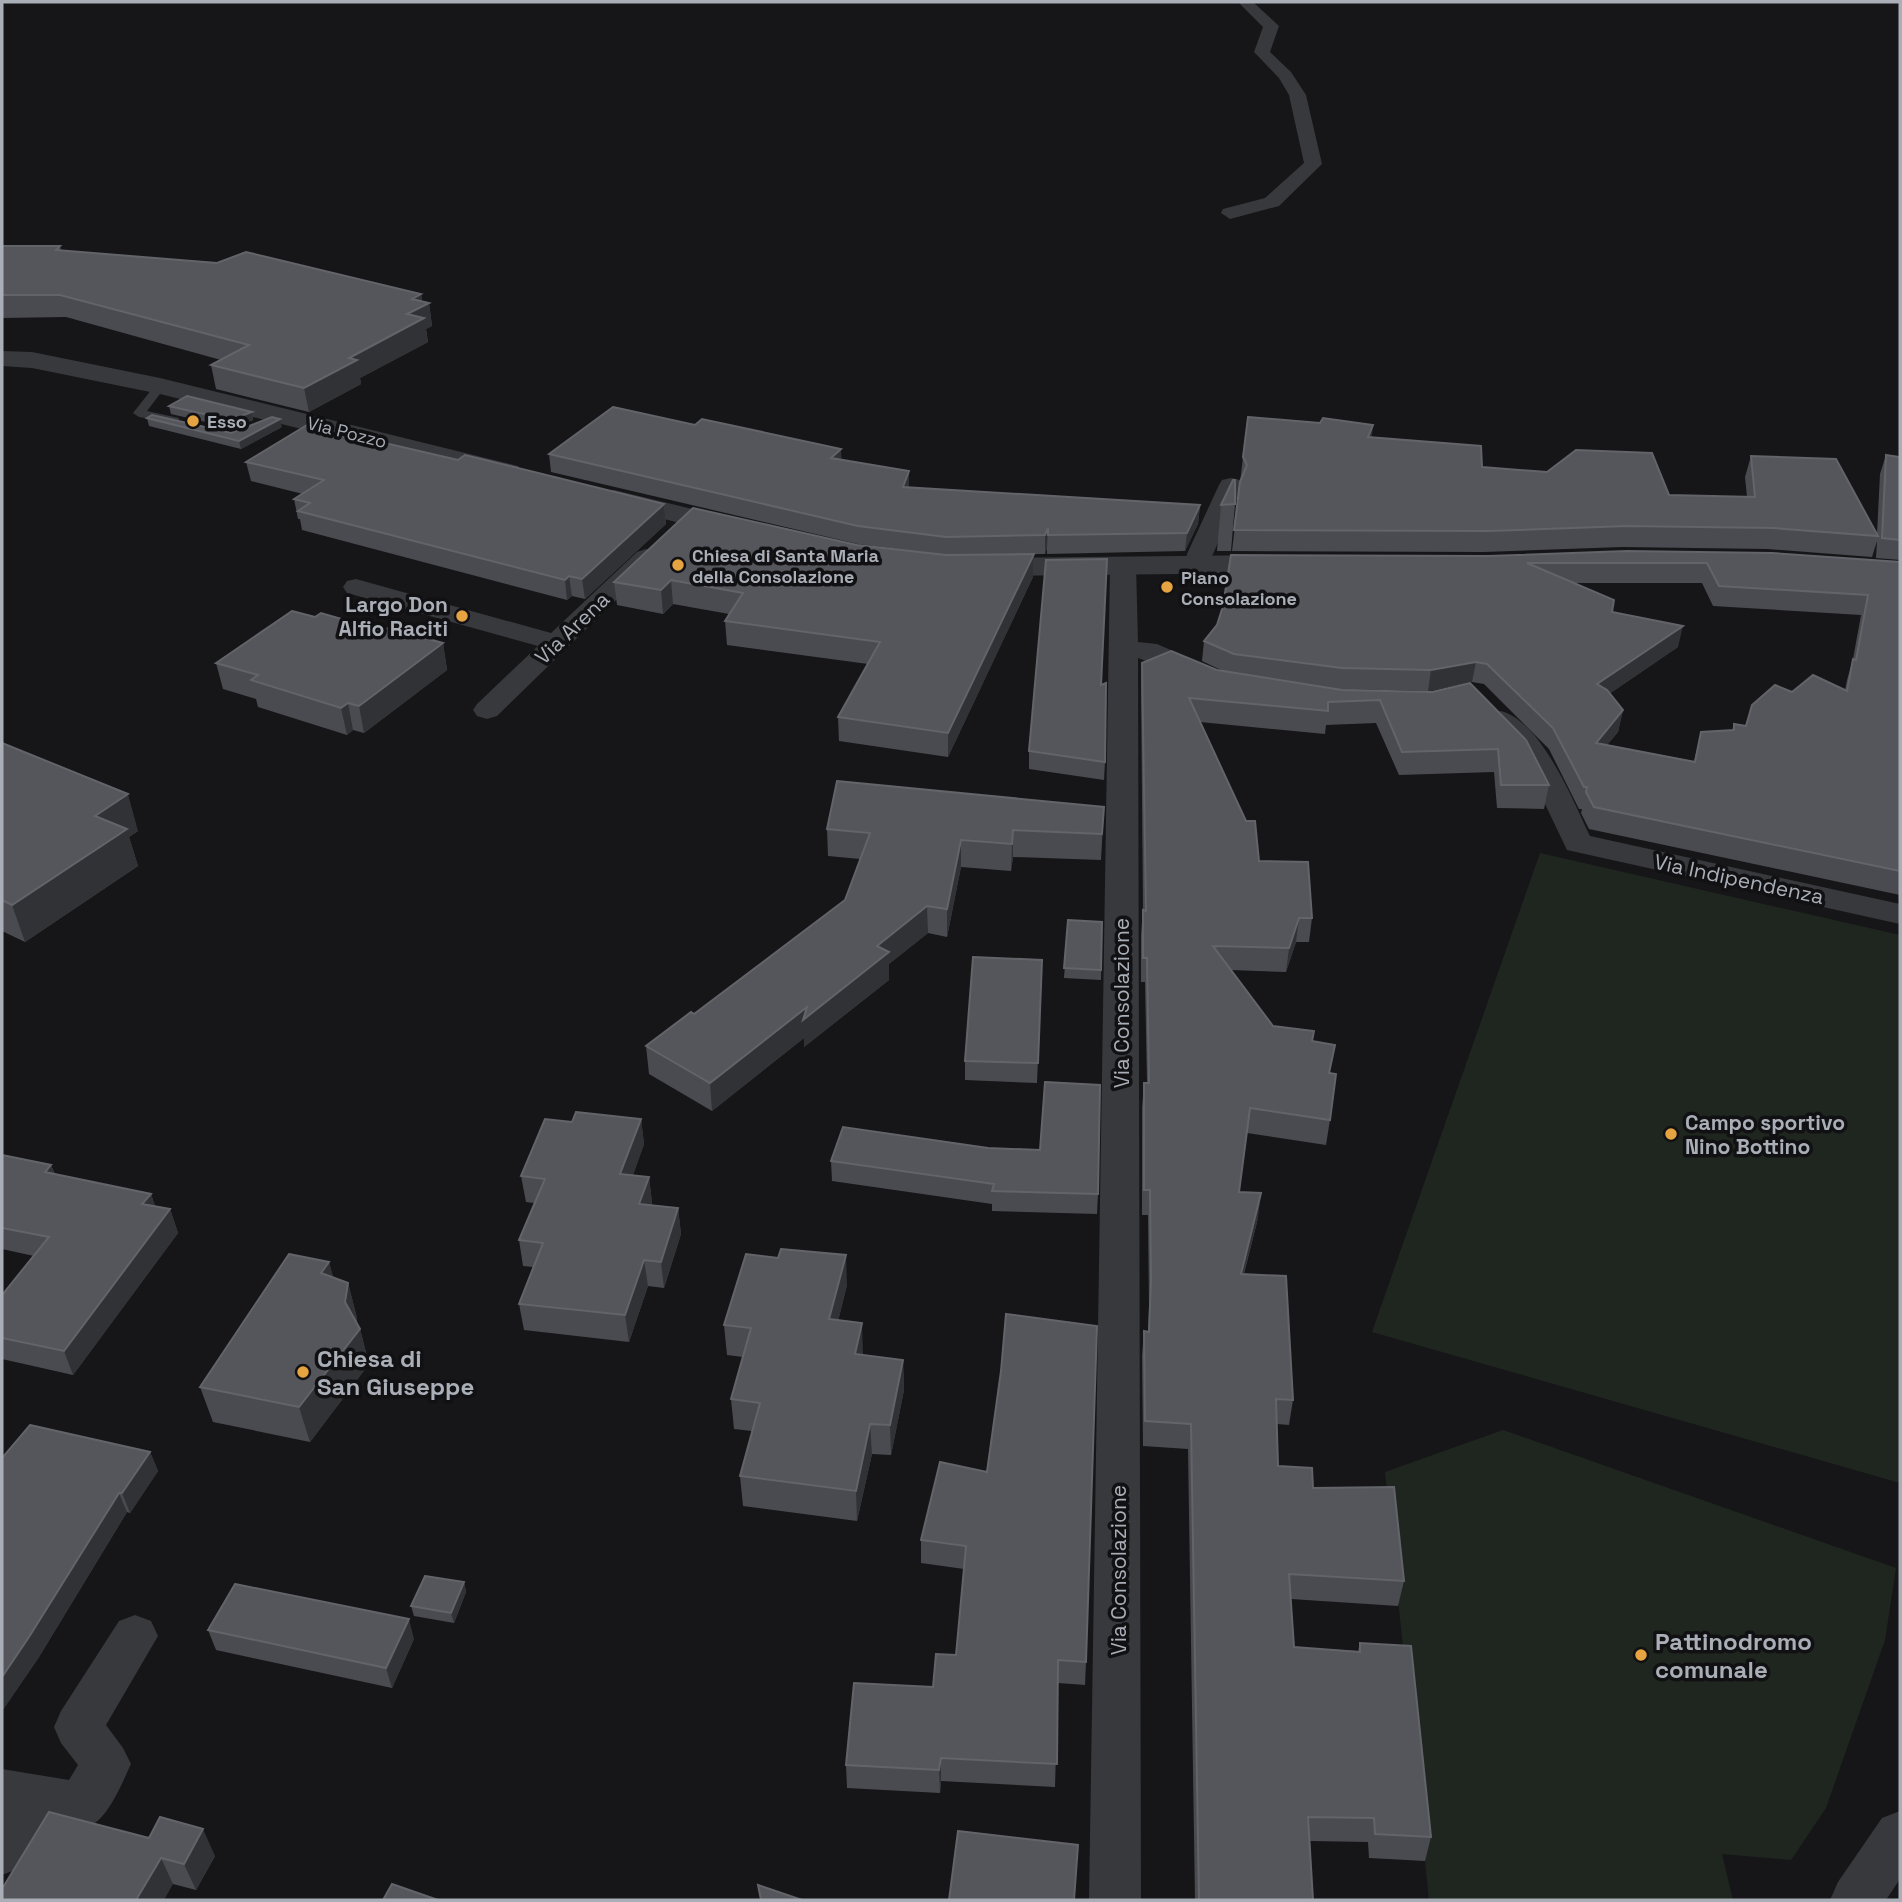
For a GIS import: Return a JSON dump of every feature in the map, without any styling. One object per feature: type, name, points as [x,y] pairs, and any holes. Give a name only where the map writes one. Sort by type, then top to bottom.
[{"type":"street","points":[[1230,214],[1272,202],[1313,164],[1299,96],[1284,74],[1271,65],[1262,52],[1271,26],[1245,2]]},
{"type":"street","name":"Via Pozzo","points":[[2,358],[32,360],[160,386],[528,477]]},
{"type":"street","points":[[1199,563],[1200,554],[1231,485]]},
{"type":"street","points":[[591,492],[765,535]]},
{"type":"street","name":"Via Arena","points":[[487,710],[690,518]]},
{"type":"street","points":[[959,567],[1305,564]]},
{"type":"street","name":"Via Consolazione","points":[[1115,1900],[1123,565]]},
{"type":"street","points":[[356,587],[557,643]]},
{"type":"street","points":[[1124,650],[1147,650],[1225,684]]},
{"type":"street","name":"Via Indipendenza","points":[[1473,693],[1536,757],[1578,843],[1900,914]]},
{"type":"street","points":[[2,1851],[18,1796],[81,1805],[106,1764],[78,1727],[135,1636]]},
{"type":"street","points":[[1856,1900],[1900,1835]]},
{"type":"lane","points":[[160,386],[139,413],[193,425]]},
{"type":"lane","points":[[258,425],[284,416]]},
{"type":"shaded area","name":"Campo sportivo Nino Bottino","points":[[1540,853],[1900,935],[1900,1483],[1372,1332]]},
{"type":"shaded area","name":"Pattinodromo comunale","points":[[1503,1430],[1896,1568],[1885,1640],[1826,1808],[1791,1860],[1722,1854],[1733,1900],[1429,1900],[1385,1472]]},
{"type":"building","points":[[2,246],[60,246],[56,250],[217,263],[246,252],[421,294],[412,299],[429,303],[407,314],[424,318],[349,358],[357,360],[304,388],[211,365],[249,345],[60,295],[2,295]]},
{"type":"building","points":[[187,396],[252,412],[230,420],[169,406]]},
{"type":"building","points":[[613,407],[695,425],[702,419],[841,449],[831,458],[909,471],[903,487],[1200,505],[1187,533],[1048,535],[1048,528],[1045,535],[946,537],[858,526],[549,454]]},
{"type":"building","points":[[152,415],[231,433],[272,417],[280,419],[239,441],[147,418]]},
{"type":"building","points":[[1248,417],[1320,423],[1323,418],[1373,425],[1368,437],[1481,446],[1482,467],[1547,472],[1576,450],[1652,453],[1669,495],[1755,497],[1751,456],[1836,459],[1878,536],[1773,528],[1627,526],[1488,531],[1234,530],[1240,482],[1247,465],[1243,457]]},
{"type":"building","points":[[307,425],[458,460],[465,455],[664,504],[582,579],[569,576],[565,580],[298,511],[310,503],[294,499],[324,480],[246,462]]},
{"type":"building","points":[[1886,455],[1900,457],[1900,540],[1882,538]]},
{"type":"building","points":[[1233,480],[1235,504],[1221,505]]},
{"type":"building","points":[[693,508],[857,545],[946,555],[1034,554],[948,733],[838,717],[880,642],[725,621],[743,593],[671,580],[661,590],[614,582]]},
{"type":"building","points":[[1627,551],[1772,553],[1900,562],[1900,871],[1594,807],[1586,792],[1587,787],[1584,787],[1553,728],[1487,664],[1476,662],[1431,670],[1342,668],[1234,654],[1204,641],[1217,625],[1223,606],[1231,555],[1488,556]],"holes":[[[1527,563],[1707,563],[1719,586],[1868,595],[1856,660],[1853,659],[1847,691],[1813,675],[1792,692],[1775,685],[1752,705],[1746,726],[1734,724],[1734,730],[1701,732],[1695,762],[1596,743],[1623,710],[1607,690],[1597,684],[1683,626],[1612,612],[1614,600]]]},
{"type":"building","points":[[1107,559],[1101,685],[1106,683],[1105,762],[1029,751],[1046,560]]},
{"type":"building","points":[[292,611],[315,617],[321,613],[383,631],[388,628],[443,643],[359,706],[348,703],[341,708],[251,680],[258,675],[216,663]]},
{"type":"building","points":[[1171,651],[1217,670],[1342,690],[1432,692],[1470,683],[1526,740],[1549,785],[1501,785],[1498,749],[1402,752],[1380,700],[1328,702],[1328,711],[1189,698],[1246,821],[1255,821],[1259,861],[1308,862],[1312,918],[1299,918],[1289,948],[1213,946],[1273,1026],[1314,1031],[1312,1041],[1335,1045],[1329,1073],[1336,1074],[1330,1120],[1250,1108],[1239,1192],[1261,1193],[1241,1274],[1286,1276],[1293,1400],[1276,1399],[1278,1466],[1312,1468],[1313,1488],[1394,1487],[1404,1581],[1289,1574],[1294,1647],[1360,1652],[1360,1643],[1411,1646],[1431,1837],[1375,1834],[1374,1818],[1308,1817],[1313,1900],[1199,1900],[1191,1424],[1145,1421],[1144,1331],[1149,1332],[1151,1281],[1150,1190],[1144,1190],[1144,1083],[1149,1083],[1147,958],[1143,958],[1143,910],[1146,911],[1142,663]]},
{"type":"building","points":[[2,743],[128,794],[95,816],[127,829],[12,905],[2,900]]},
{"type":"building","points":[[837,781],[1104,807],[1102,834],[1013,830],[1012,844],[961,840],[947,909],[927,906],[877,946],[889,952],[803,1020],[807,1007],[710,1083],[646,1046],[691,1012],[694,1014],[845,900],[870,833],[827,829]]},
{"type":"building","points":[[1068,920],[1102,922],[1101,970],[1064,968]]},
{"type":"building","points":[[973,957],[1042,960],[1038,1063],[965,1061]]},
{"type":"building","points":[[1045,1082],[1100,1085],[1098,1194],[992,1191],[994,1184],[831,1161],[843,1127],[988,1148],[1040,1150]]},
{"type":"building","points":[[576,1112],[641,1119],[620,1174],[649,1177],[639,1204],[678,1208],[661,1262],[644,1260],[625,1315],[519,1304],[543,1243],[519,1240],[545,1179],[521,1176],[545,1119],[572,1122]]},
{"type":"building","points":[[2,1155],[51,1165],[45,1172],[151,1194],[142,1204],[170,1209],[64,1351],[2,1338],[2,1295],[49,1237],[2,1228]]},
{"type":"building","points":[[781,1249],[846,1255],[829,1319],[862,1323],[855,1354],[903,1360],[890,1425],[870,1424],[856,1491],[740,1476],[760,1403],[731,1399],[751,1328],[724,1325],[746,1254],[778,1258]]},
{"type":"building","points":[[289,1254],[329,1262],[321,1273],[348,1283],[345,1302],[360,1329],[299,1407],[200,1387]]},
{"type":"building","points":[[1006,1314],[1097,1326],[1086,1662],[1058,1660],[1057,1764],[941,1758],[939,1770],[846,1765],[854,1683],[933,1687],[936,1654],[956,1655],[966,1546],[921,1540],[940,1462],[987,1472]]},
{"type":"building","points":[[30,1425],[150,1452],[122,1493],[119,1493],[2,1677],[2,1458]]},
{"type":"building","points":[[425,1576],[464,1582],[451,1613],[411,1606]]},
{"type":"building","points":[[235,1584],[409,1619],[386,1668],[208,1630]]},
{"type":"building","points":[[49,1812],[149,1838],[160,1817],[203,1829],[184,1864],[161,1858],[136,1900],[2,1900],[2,1889]]},
{"type":"building","points":[[958,1831],[1078,1845],[1074,1900],[949,1900]]},
{"type":"building","points":[[392,1884],[438,1900],[383,1900]]},
{"type":"building","points":[[758,1885],[802,1900],[761,1900]]},
{"type":"place","name":"Esso","points":[[193,421]]},
{"type":"place","name":"Chiesa di Santa Maria della Consolazione","points":[[678,565]]},
{"type":"place","name":"Piano Consolazione","points":[[1167,587]]},
{"type":"place","name":"Largo Don Alfio Raciti","points":[[462,616]]},
{"type":"place","name":"Campo sportivo Nino Bottino","points":[[1671,1134]]},
{"type":"place","name":"Chiesa di San Giuseppe","points":[[303,1372]]},
{"type":"place","name":"Pattinodromo comunale","points":[[1641,1655]]}]
